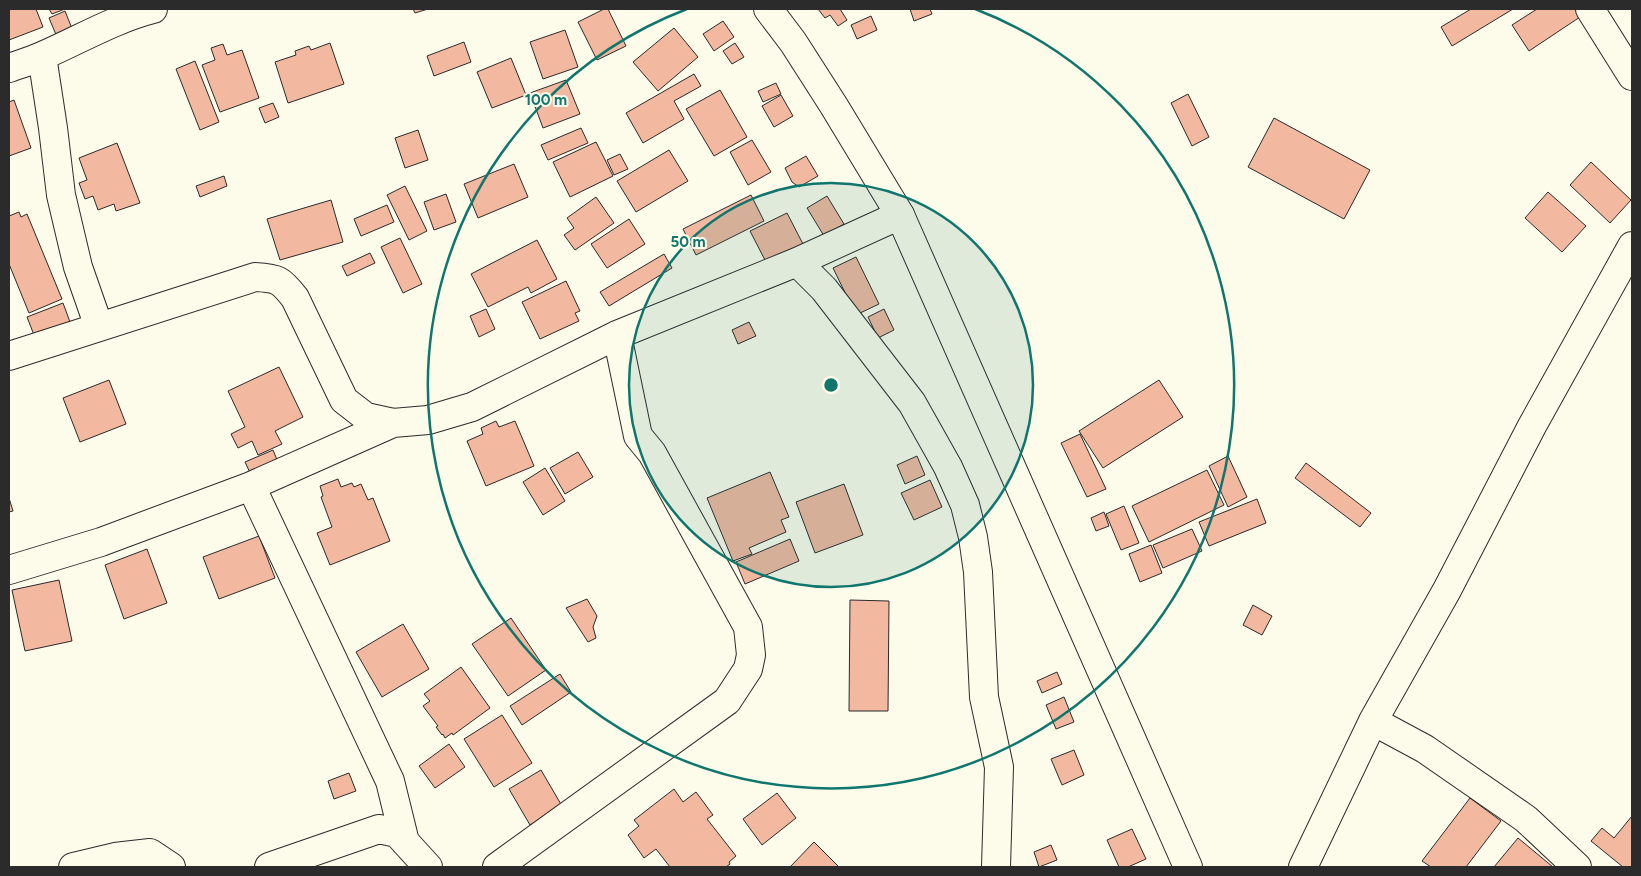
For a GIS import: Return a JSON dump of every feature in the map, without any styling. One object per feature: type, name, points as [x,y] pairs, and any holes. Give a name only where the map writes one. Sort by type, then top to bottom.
[{"type":"street","points":[[9,68],[42,56],[88,34],[153,9]]},
{"type":"street","points":[[768,9],[793,42],[829,98],[900,215],[1188,867]]},
{"type":"street","points":[[1590,9],[1632,76]]},
{"type":"street","points":[[42,56],[61,195],[78,267],[99,327]]},
{"type":"street","points":[[9,570],[100,542],[251,486],[393,424],[428,420],[472,406],[617,335],[797,262],[900,215]]},
{"type":"street","points":[[1303,867],[1373,721],[1447,590],[1532,426],[1625,281],[1632,246]]},
{"type":"street","points":[[797,262],[824,289],[912,403],[948,467],[965,505],[973,537],[978,572],[984,697],[999,767],[996,867]]},
{"type":"street","points":[[9,356],[255,277],[272,277],[285,285],[295,298],[344,400],[366,418],[393,424]]},
{"type":"street","points":[[497,867],[728,701],[748,669],[751,655],[748,627],[652,453],[638,436],[617,335]]},
{"type":"street","points":[[251,486],[390,781],[405,842]]},
{"type":"street","points":[[1373,721],[1425,749],[1526,819],[1577,867]]},
{"type":"street","points":[[269,867],[379,829],[397,833],[428,867]]},
{"type":"street","points":[[73,867],[115,857],[150,853],[171,867]]},
{"type":"building","points":[[9,9],[36,9],[43,27],[9,40]]},
{"type":"building","points":[[49,9],[65,9],[52,14]]},
{"type":"building","points":[[413,9],[428,9],[415,13]]},
{"type":"building","points":[[604,9],[608,9],[626,46],[597,60],[578,22]]},
{"type":"building","points":[[818,9],[840,9],[847,20],[838,26],[830,15],[825,18]]},
{"type":"building","points":[[910,9],[930,9],[932,14],[914,21]]},
{"type":"building","points":[[1471,9],[1513,9],[1452,46],[1441,27]]},
{"type":"building","points":[[1537,9],[1575,9],[1580,17],[1529,51],[1512,25]]},
{"type":"building","points":[[65,11],[73,31],[57,37],[49,18]]},
{"type":"building","points":[[871,16],[877,30],[857,39],[851,25]]},
{"type":"building","points":[[723,21],[734,37],[714,51],[703,34]]},
{"type":"building","points":[[674,28],[698,57],[658,91],[633,62]]},
{"type":"building","points":[[565,30],[578,67],[543,79],[530,42]]},
{"type":"building","points":[[464,42],[471,62],[434,76],[427,56]]},
{"type":"building","points":[[330,43],[344,84],[288,103],[275,62],[296,55],[295,51],[309,46],[311,50]]},
{"type":"building","points":[[735,43],[744,57],[732,64],[723,51]]},
{"type":"building","points":[[223,44],[227,55],[242,50],[259,98],[220,112],[202,65],[215,60],[211,48]]},
{"type":"building","points":[[511,58],[526,95],[492,108],[477,72]]},
{"type":"building","points":[[195,61],[219,122],[200,130],[176,69]]},
{"type":"building","points":[[694,74],[701,86],[674,101],[684,119],[643,143],[626,113]]},
{"type":"building","points":[[566,80],[580,114],[543,128],[530,93]]},
{"type":"building","points":[[776,83],[781,94],[763,102],[758,91]]},
{"type":"building","points":[[720,90],[747,137],[714,156],[686,109]]},
{"type":"building","points":[[1188,94],[1209,137],[1192,146],[1171,103]]},
{"type":"building","points":[[781,95],[793,116],[774,127],[762,106]]},
{"type":"building","points":[[14,100],[31,148],[9,156],[9,102]]},
{"type":"building","points":[[273,103],[279,117],[265,123],[259,108]]},
{"type":"building","points":[[1274,118],[1370,170],[1344,219],[1248,167]]},
{"type":"building","points":[[581,128],[588,143],[548,160],[541,145]]},
{"type":"building","points":[[418,130],[428,160],[405,168],[395,138]]},
{"type":"building","points":[[752,140],[771,172],[748,185],[730,152]]},
{"type":"building","points":[[596,142],[613,176],[570,197],[553,162]]},
{"type":"building","points":[[117,143],[140,203],[116,211],[114,204],[98,210],[93,196],[85,199],[79,183],[87,180],[79,158]]},
{"type":"building","points":[[669,150],[688,181],[636,212],[617,181]]},
{"type":"building","points":[[620,154],[628,169],[614,175],[607,160]]},
{"type":"building","points":[[806,156],[818,176],[799,187],[792,182],[785,168]]},
{"type":"building","points":[[1591,162],[1631,200],[1610,223],[1570,185]]},
{"type":"building","points":[[514,164],[528,197],[478,218],[464,184]]},
{"type":"building","points":[[224,176],[227,186],[200,197],[196,186]]},
{"type":"building","points":[[405,186],[427,231],[409,240],[387,195]]},
{"type":"building","points":[[1548,192],[1586,226],[1562,252],[1525,218]]},
{"type":"building","points":[[446,194],[456,222],[434,230],[424,202]]},
{"type":"building","points":[[751,195],[764,221],[696,255],[683,229]]},
{"type":"building","points":[[827,196],[844,224],[824,236],[807,208]]},
{"type":"building","points":[[596,197],[614,223],[575,250],[564,235],[574,228],[567,218]]},
{"type":"building","points":[[331,200],[343,242],[280,260],[267,219]]},
{"type":"building","points":[[387,205],[394,222],[361,236],[354,219]]},
{"type":"building","points":[[19,212],[21,217],[27,214],[62,299],[29,313],[9,264],[9,216]]},
{"type":"building","points":[[787,213],[803,244],[766,262],[750,231]]},
{"type":"building","points":[[629,219],[645,244],[607,268],[591,244]]},
{"type":"building","points":[[400,238],[422,284],[403,293],[381,247]]},
{"type":"building","points":[[537,240],[557,279],[531,293],[528,287],[488,307],[471,274]]},
{"type":"building","points":[[370,253],[375,263],[347,276],[342,266]]},
{"type":"building","points":[[664,254],[672,268],[609,306],[600,292]]},
{"type":"building","points":[[856,257],[879,304],[856,315],[833,268]]},
{"type":"building","points":[[566,281],[580,311],[575,313],[579,321],[540,339],[522,302]]},
{"type":"building","points":[[63,303],[70,322],[34,335],[27,317]]},
{"type":"building","points":[[486,309],[495,329],[479,337],[470,316]]},
{"type":"building","points":[[884,309],[894,330],[878,338],[868,317]]},
{"type":"building","points":[[749,322],[756,336],[738,344],[732,330]]},
{"type":"building","points":[[279,367],[303,417],[275,431],[282,444],[258,455],[252,441],[238,448],[231,434],[245,427],[228,391]]},
{"type":"building","points":[[109,380],[126,424],[80,442],[63,398]]},
{"type":"building","points":[[1159,380],[1183,417],[1103,468],[1079,431]]},
{"type":"building","points":[[496,421],[499,427],[515,421],[534,466],[486,486],[467,441],[483,434],[481,428]]},
{"type":"building","points":[[1080,434],[1106,489],[1087,497],[1061,443]]},
{"type":"building","points":[[273,450],[280,467],[253,479],[245,462]]},
{"type":"building","points":[[578,452],[593,477],[565,494],[550,468]]},
{"type":"building","points":[[917,456],[925,475],[905,484],[897,465]]},
{"type":"building","points":[[1228,456],[1247,497],[1228,507],[1209,466]]},
{"type":"building","points":[[1306,463],[1371,513],[1360,527],[1295,478]]},
{"type":"building","points":[[545,468],[565,501],[543,515],[523,482]]},
{"type":"building","points":[[1207,470],[1224,505],[1149,542],[1132,506]]},
{"type":"building","points":[[770,472],[789,517],[781,520],[786,532],[749,548],[752,554],[733,561],[707,498]]},
{"type":"building","points":[[338,479],[341,487],[352,483],[354,487],[361,484],[368,500],[373,498],[390,541],[330,565],[317,533],[332,527],[321,497],[323,496],[320,486]]},
{"type":"building","points":[[930,480],[942,507],[914,520],[901,493]]},
{"type":"building","points":[[844,484],[863,535],[815,553],[796,502]]},
{"type":"building","points":[[9,498],[13,511],[9,512]]},
{"type":"building","points":[[1257,499],[1266,523],[1209,546],[1199,522]]},
{"type":"building","points":[[1124,506],[1139,543],[1121,550],[1106,514]]},
{"type":"building","points":[[1104,512],[1109,526],[1096,531],[1091,518]]},
{"type":"building","points":[[1192,529],[1202,551],[1163,568],[1153,545]]},
{"type":"building","points":[[259,536],[275,578],[219,599],[203,557]]},
{"type":"building","points":[[790,539],[799,561],[745,584],[736,562]]},
{"type":"building","points":[[1151,545],[1162,573],[1140,582],[1129,554]]},
{"type":"building","points":[[147,549],[167,603],[124,619],[105,565]]},
{"type":"building","points":[[59,580],[72,641],[25,651],[12,590]]},
{"type":"building","points":[[587,599],[597,616],[593,627],[596,638],[588,642],[566,608]]},
{"type":"building","points":[[850,600],[889,601],[888,711],[849,711]]},
{"type":"building","points":[[1253,605],[1272,616],[1262,635],[1243,625]]},
{"type":"building","points":[[511,618],[546,670],[508,696],[472,644]]},
{"type":"building","points":[[403,624],[429,669],[382,697],[356,652]]},
{"type":"building","points":[[461,667],[490,708],[453,735],[452,733],[445,738],[423,706],[430,701],[424,694]]},
{"type":"building","points":[[1057,672],[1062,684],[1042,693],[1037,681]]},
{"type":"building","points":[[560,674],[571,692],[522,725],[510,706]]},
{"type":"building","points":[[1064,697],[1074,722],[1056,729],[1046,705]]},
{"type":"building","points":[[502,715],[532,763],[494,787],[464,739]]},
{"type":"building","points":[[449,744],[465,767],[435,788],[419,766]]},
{"type":"building","points":[[1074,750],[1084,775],[1062,785],[1051,759]]},
{"type":"building","points":[[541,770],[562,806],[530,825],[509,789]]},
{"type":"building","points":[[349,773],[356,791],[334,799],[328,781]]},
{"type":"building","points":[[674,789],[683,802],[696,792],[713,815],[707,819],[736,856],[726,867],[670,867],[656,849],[644,858],[628,835],[639,826],[634,820]]},
{"type":"building","points":[[777,793],[796,818],[762,845],[743,819]]},
{"type":"building","points":[[1470,798],[1501,821],[1466,867],[1431,867],[1422,861]]},
{"type":"building","points":[[1632,816],[1632,867],[1623,867],[1591,841],[1602,828],[1614,838]]},
{"type":"building","points":[[1132,829],[1146,859],[1128,867],[1119,867],[1107,840]]},
{"type":"building","points":[[1518,838],[1553,867],[1494,867]]},
{"type":"building","points":[[814,842],[839,867],[790,867]]},
{"type":"building","points":[[1051,845],[1057,860],[1039,867],[1034,852]]}]
